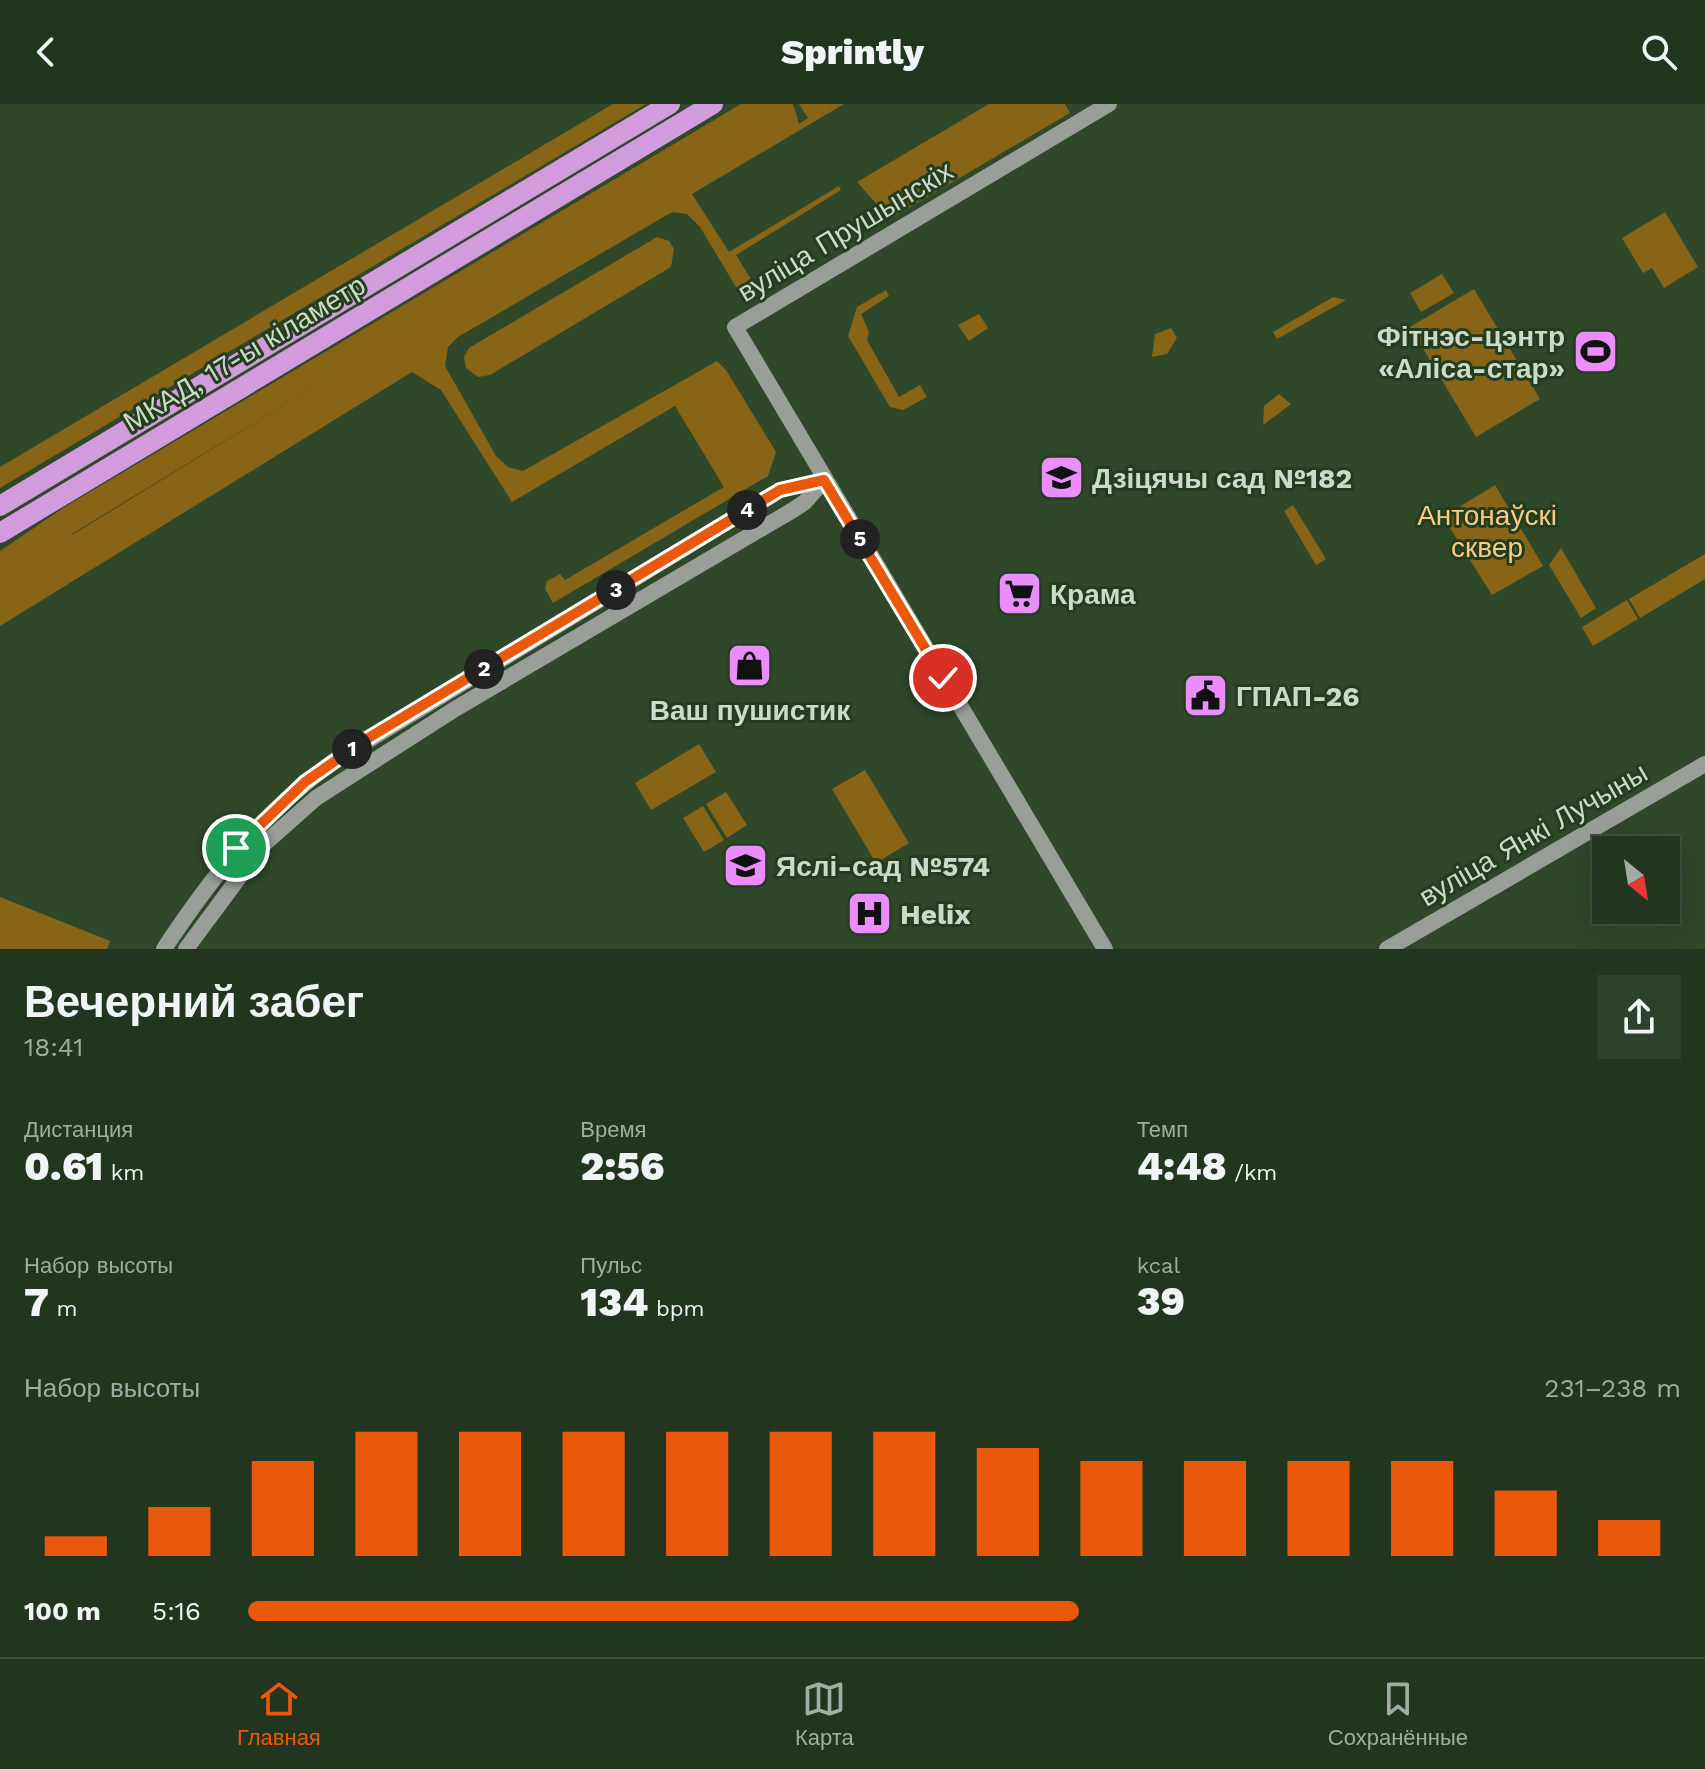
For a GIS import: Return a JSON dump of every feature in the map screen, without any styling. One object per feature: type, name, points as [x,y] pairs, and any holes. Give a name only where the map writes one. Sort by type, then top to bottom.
[{"type":"highway","name":"МКАД, 17-ы кіламетр","points":[[0,506],[670,104]]},
{"type":"highway","name":"МКАД, 17-ы кіламетр","points":[[0,533],[713,104]]},
{"type":"street","name":"вуліца Прушынскіх","points":[[1105,949],[735,327],[1109,104]]},
{"type":"street","points":[[164,949],[236,848],[266,816],[334,761],[780,490],[824,480]]},
{"type":"street","points":[[186,949],[263,845],[316,798],[455,709],[793,510],[805,502],[824,480]]},
{"type":"street","name":"вуліца Янкі Лучыны","points":[[1387,949],[1705,764]]},
{"type":"green space","points":[[613,104],[646,104],[0,488],[0,467]]},
{"type":"green space","points":[[741,104],[793,104],[799,124],[808,118],[799,104],[844,104],[692,194],[729,252],[839,186],[841,190],[736,255],[752,281],[759,284],[751,289],[736,287],[700,227],[687,214],[672,212],[458,337],[448,347],[445,366],[496,456],[508,467],[523,471],[717,361],[726,370],[776,452],[768,476],[553,603],[545,589],[547,581],[560,574],[565,580],[724,487],[675,406],[512,502],[441,390],[412,372],[0,626],[0,551],[63,508]],"holes":[[[398,335],[72,535],[72,534]]]},
{"type":"green space","points":[[989,104],[1065,104],[1070,113],[890,219],[857,182]]},
{"type":"green space","points":[[1665,212],[1698,267],[1664,288],[1652,268],[1643,273],[1622,238]]},
{"type":"green space","points":[[657,237],[669,241],[674,249],[671,267],[490,375],[478,377],[466,368],[464,357],[469,348]]},
{"type":"green space","points":[[1442,274],[1454,293],[1421,312],[1410,293]]},
{"type":"green space","points":[[1474,289],[1540,399],[1476,437],[1410,327]]},
{"type":"green space","points":[[886,290],[889,296],[861,314],[869,332],[867,340],[899,397],[920,385],[927,397],[903,410],[890,407],[848,336],[857,307]]},
{"type":"green space","points":[[1333,297],[1346,300],[1277,339],[1273,332]]},
{"type":"green space","points":[[979,314],[988,328],[969,341],[958,325]]},
{"type":"green space","points":[[1171,328],[1177,338],[1167,354],[1152,357],[1155,334]]},
{"type":"green space","points":[[1279,394],[1291,404],[1263,425],[1264,406]]},
{"type":"green space","name":"Антонаўскі сквер","points":[[1495,485],[1543,566],[1492,595],[1443,517]]},
{"type":"green space","points":[[1293,505],[1326,559],[1316,565],[1284,511]]},
{"type":"green space","points":[[1561,548],[1596,608],[1581,618],[1549,565]]},
{"type":"green space","points":[[1705,554],[1705,579],[1640,618],[1629,599]]},
{"type":"green space","points":[[1627,600],[1638,619],[1593,646],[1582,627]]},
{"type":"green space","points":[[699,744],[716,772],[651,810],[635,783]]},
{"type":"green space","points":[[865,770],[909,843],[876,863],[832,789]]},
{"type":"green space","points":[[726,792],[747,825],[727,838],[706,804]]},
{"type":"green space","points":[[703,806],[724,840],[704,852],[683,818]]},
{"type":"green space","points":[[0,897],[110,941],[107,949],[0,949]]},
{"type":"place","name":"Фітнэс-цэнтр «Аліса-стар»","points":[[1596,352]]},
{"type":"place","name":"Дзіцячы сад №182","points":[[1061,478]]},
{"type":"place","name":"Крама","points":[[1019,594]]},
{"type":"place","name":"Ваш пушистик","points":[[750,665]]},
{"type":"place","name":"ГПАП-26","points":[[1205,696]]},
{"type":"place","name":"Яслі-сад №574","points":[[745,866]]},
{"type":"place","name":"Helix","points":[[869,914]]},
{"type":"route","points":[[236,848],[305,782],[365,740],[780,490],[795,485],[824,480],[943,678]]}]
